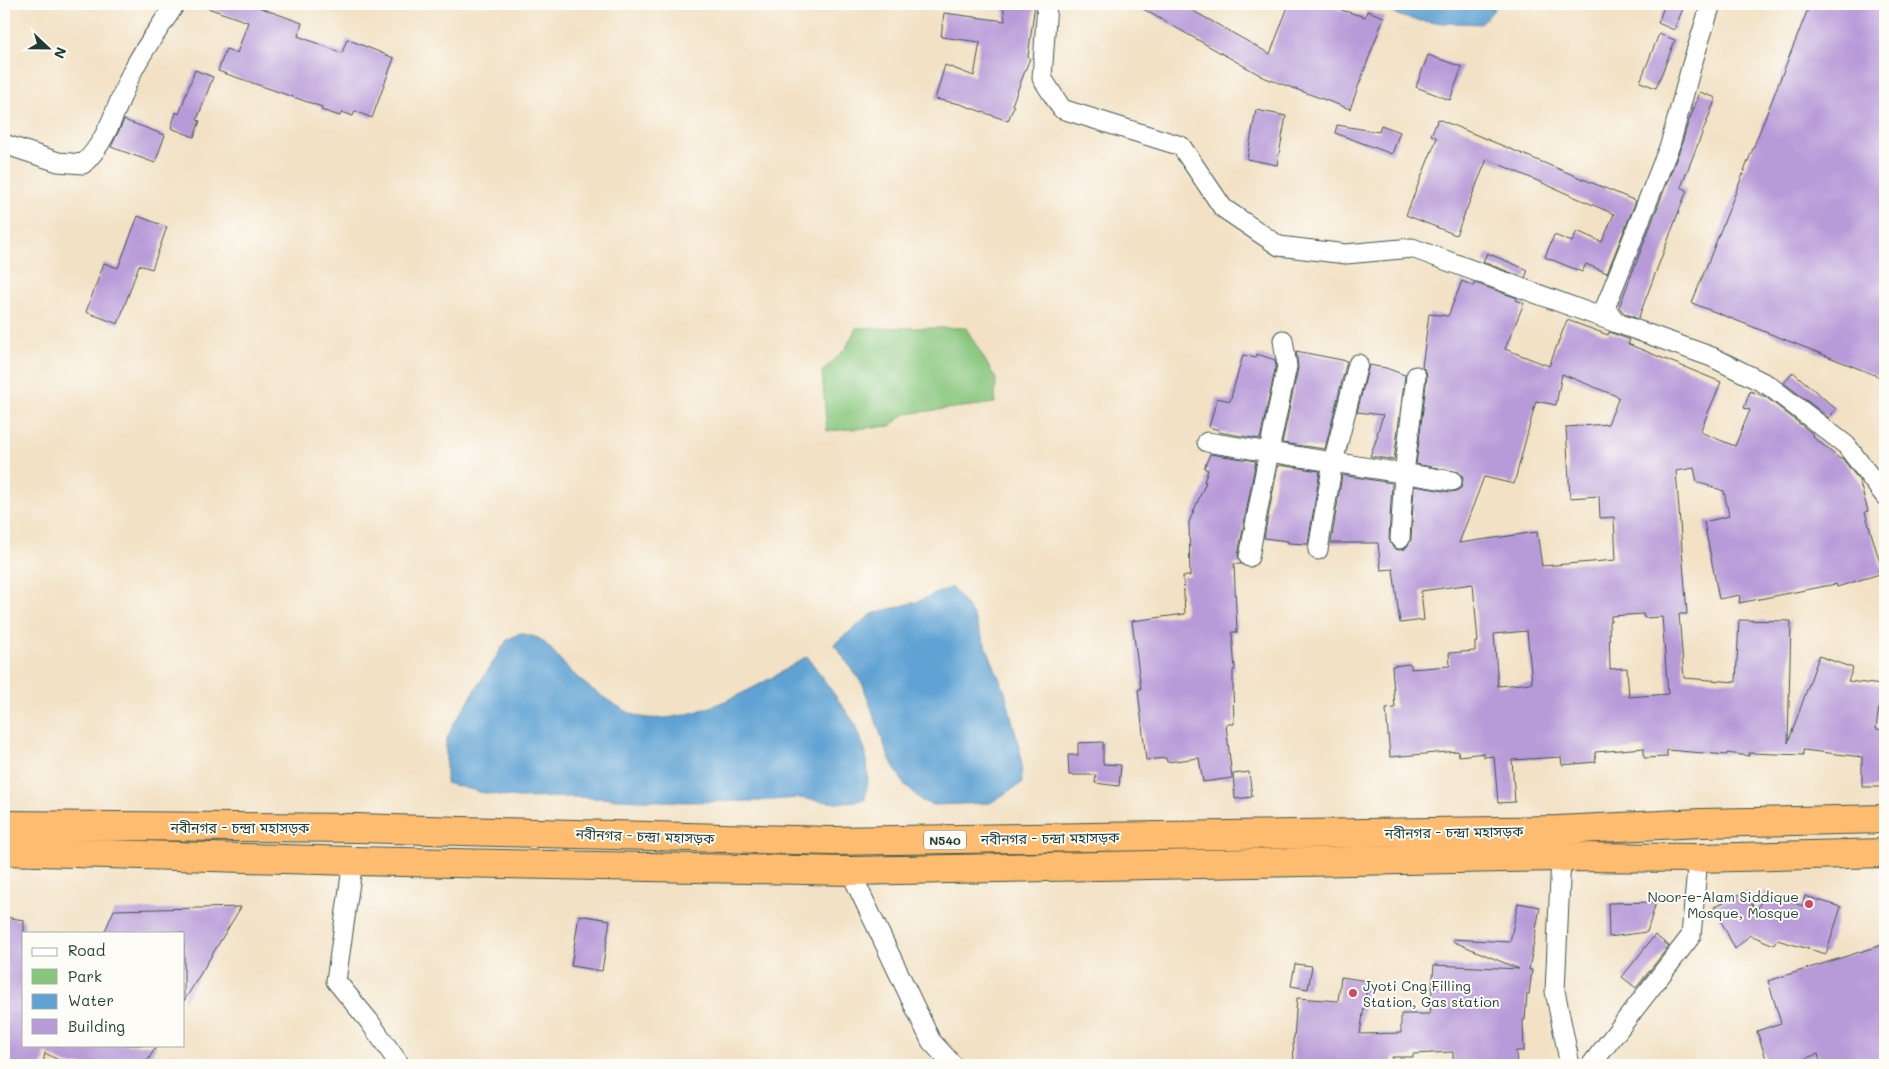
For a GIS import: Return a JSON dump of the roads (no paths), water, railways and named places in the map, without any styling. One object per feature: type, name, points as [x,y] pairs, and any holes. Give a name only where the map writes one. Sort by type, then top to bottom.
[{"type":"highway","name":"নবীনগর - চন্দ্রা মহাসড়ক","points":[[4,825],[356,828],[831,841],[1558,830],[1701,823],[1885,819]]},
{"type":"highway","points":[[239,828],[239,857]]},
{"type":"highway","name":"নবীনগর - চন্দ্রা মহাসড়ক","points":[[4,851],[850,871],[1561,857],[1698,858],[1885,853]]},
{"type":"street","points":[[4,144],[58,162],[83,164],[95,151],[106,131],[142,52],[176,4]]},
{"type":"street","points":[[1047,4],[1042,78],[1062,109],[1181,146],[1223,208],[1279,246],[1346,254],[1412,248],[1712,357],[1768,385],[1846,445],[1885,496]]},
{"type":"street","points":[[1617,323],[1605,308],[1670,145],[1711,4]]},
{"type":"street","points":[[1249,557],[1268,451],[1287,366],[1283,340]]},
{"type":"street","points":[[1318,550],[1332,462],[1358,364]]},
{"type":"street","points":[[1400,539],[1404,473],[1416,376]]},
{"type":"street","points":[[1207,442],[1452,480]]},
{"type":"street","points":[[1561,857],[1555,991],[1570,1065]]},
{"type":"street","points":[[1591,1065],[1691,936],[1698,858]]},
{"type":"street","points":[[353,860],[336,981],[369,1020],[400,1065]]},
{"type":"street","points":[[850,871],[931,1041],[954,1065]]},
{"type":"water","points":[[1383,4],[1496,4],[1494,10],[1481,24],[1414,20],[1402,17]]},
{"type":"water","points":[[952,587],[973,615],[1005,692],[1021,755],[1022,783],[990,803],[933,805],[922,801],[904,784],[889,758],[863,685],[834,644],[872,614],[916,602]]},
{"type":"water","points":[[520,633],[536,637],[542,641],[589,687],[617,706],[641,717],[661,718],[705,709],[750,689],[807,656],[856,725],[867,761],[868,779],[865,800],[836,803],[799,798],[760,801],[686,802],[572,797],[517,798],[480,792],[446,783],[446,741],[453,725],[507,640]]},
{"type":"place","name":"Noor-e-Alam Siddique Mosque, Mosque","points":[[1809,904]]},
{"type":"place","name":"Jyoti Cng Filling Station, Gas station","points":[[1353,993]]}]
